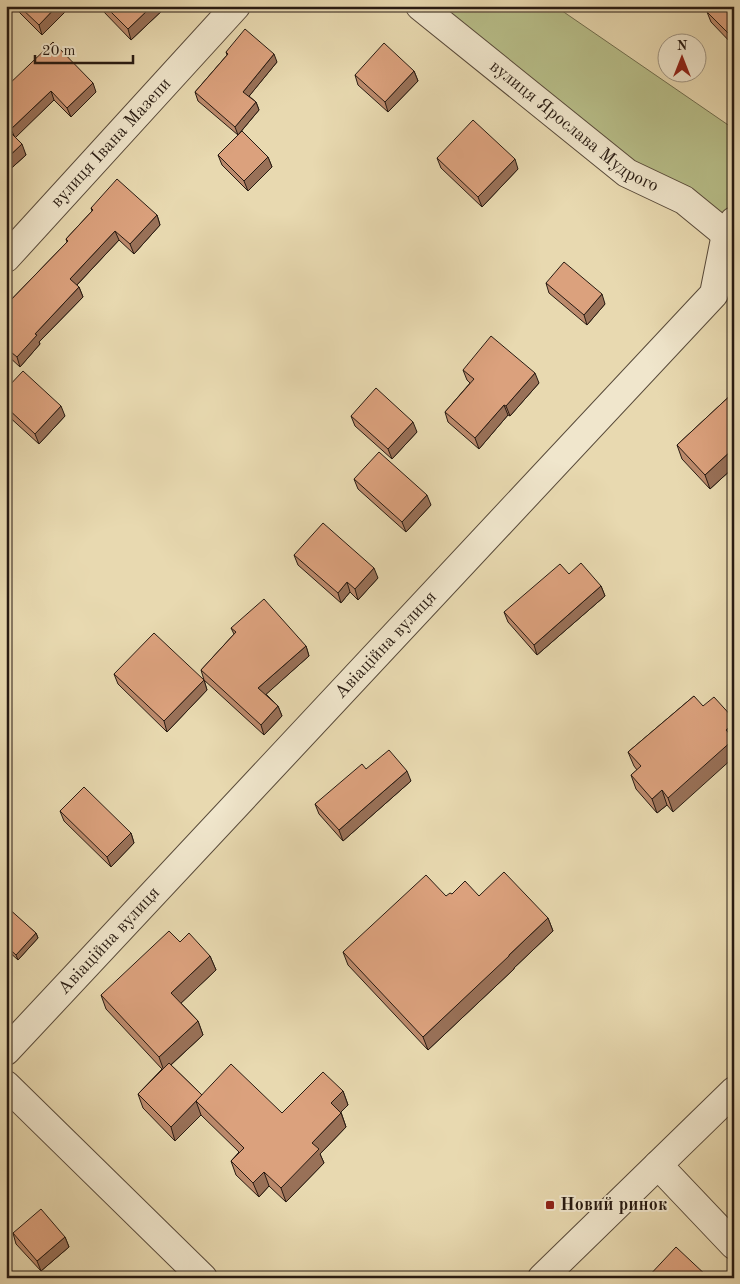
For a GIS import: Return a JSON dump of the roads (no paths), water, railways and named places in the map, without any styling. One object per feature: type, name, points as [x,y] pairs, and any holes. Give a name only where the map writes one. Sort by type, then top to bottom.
[{"type":"street","name":"вулиця Івана Мазепи","points":[[6,258],[236,6]]},
{"type":"street","name":"вулиця Ярослава Мудрого","points":[[420,6],[627,173],[684,200],[731,232]]},
{"type":"street","name":"Авіаційна вулиця","points":[[6,1051],[714,294],[731,232]]},
{"type":"street","points":[[6,1085],[203,1278]]},
{"type":"street","points":[[542,1278],[734,1091]]},
{"type":"street","points":[[658,1164],[734,1245]]},
{"type":"place","name":"Новий ринок","points":[[550,1205]]}]
